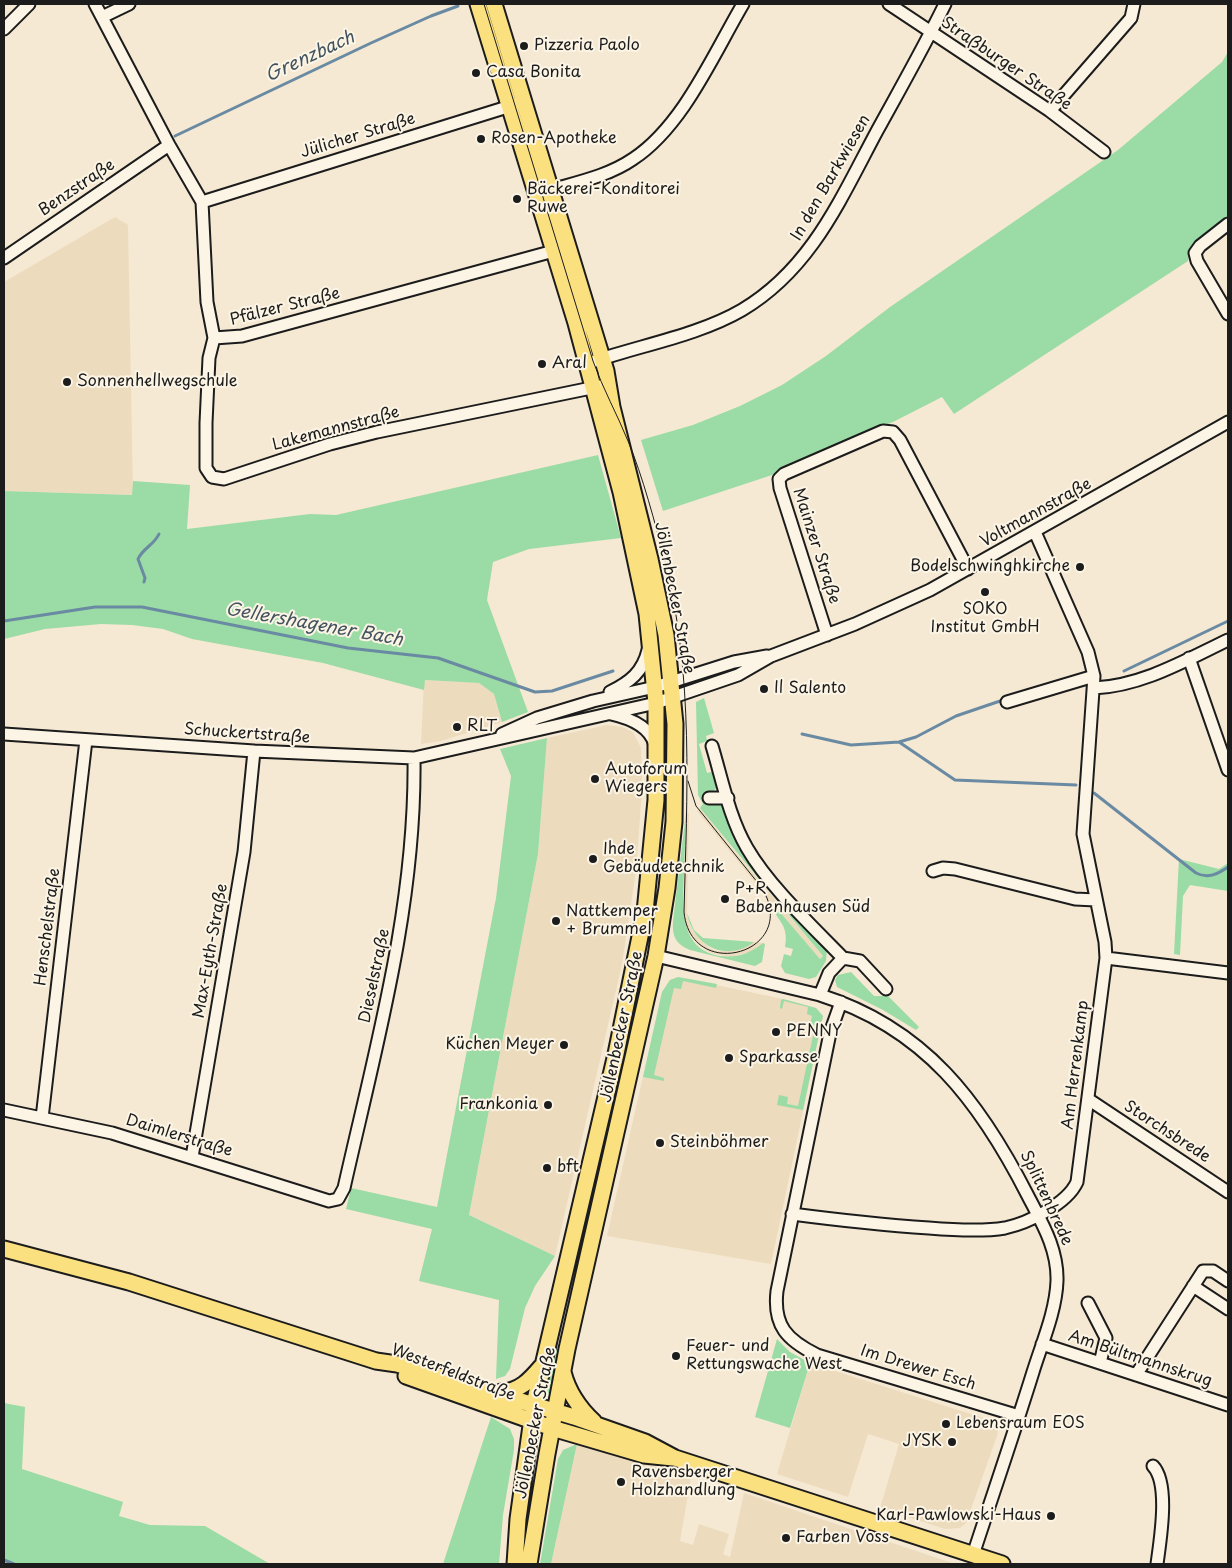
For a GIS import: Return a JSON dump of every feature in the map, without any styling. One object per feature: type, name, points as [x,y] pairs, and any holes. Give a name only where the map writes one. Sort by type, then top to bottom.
[{"type":"main road","name":"Jöllenbecker Straße","points":[[479,4],[517,104],[561,249],[602,359],[609,384],[612,407],[656,583],[674,698],[676,756],[674,822],[667,888],[656,956],[563,1372],[529,1564]]},
{"type":"main road","name":"Jöllenbecker Straße","points":[[494,4],[517,104]]},
{"type":"main road","name":"Jöllenbecker Straße","points":[[514,1564],[518,1519],[534,1404],[580,1211],[638,952],[654,836],[657,750],[656,703],[650,634],[643,591],[625,510],[592,388],[561,249]]},
{"type":"main road","name":"Splittenbrede","points":[[638,952],[656,956]]},
{"type":"main road","points":[[4,1249],[129,1282],[376,1361]]},
{"type":"main road","name":"Westerfeldstraße","points":[[376,1361],[397,1364],[534,1404],[650,1444],[674,1458]]},
{"type":"main road","name":"Westerfeldstraße","points":[[376,1361],[399,1374],[552,1428],[644,1455],[674,1458]]},
{"type":"main road","points":[[497,1392],[515,1391],[542,1366]]},
{"type":"main road","points":[[563,1372],[566,1383],[576,1402],[599,1426]]},
{"type":"main road","points":[[674,1458],[1002,1564]]},
{"type":"street","points":[[4,29],[30,4]]},
{"type":"street","name":"Pfälzer Straße","points":[[95,4],[169,145],[202,202],[207,302],[214,338],[242,336],[561,249]]},
{"type":"street","points":[[102,17],[129,4]]},
{"type":"street","points":[[544,192],[595,177],[633,160],[663,135],[678,117],[743,4]]},
{"type":"street","name":"Straßburger Straße","points":[[889,4],[931,34],[1050,111],[1104,152]]},
{"type":"street","name":"In den Barkwiesen","points":[[587,364],[710,325],[740,312],[764,296],[792,272],[822,232],[931,34],[945,4]]},
{"type":"street","points":[[1050,111],[1131,18],[1134,4]]},
{"type":"street","name":"Jülicher Straße","points":[[202,202],[517,104]]},
{"type":"street","name":"Benzstraße","points":[[4,258],[169,145]]},
{"type":"street","points":[[1228,224],[1200,246],[1195,253],[1197,261],[1228,314]]},
{"type":"street","name":"Lakemannstraße","points":[[214,338],[208,368],[206,468],[212,477],[218,480],[367,434],[609,384]]},
{"type":"street","name":"Voltmannstraße","points":[[656,703],[738,675],[771,656],[828,635],[900,604],[1035,532],[1228,422]]},
{"type":"street","name":"Mainzer Straße","points":[[828,635],[780,488],[779,479],[784,474],[883,431],[893,432],[900,440],[968,569]]},
{"type":"street","name":"Am Herrenkamp","points":[[1035,532],[1088,652],[1094,682],[1082,819],[1085,854],[1096,900],[1106,958],[1078,1174],[1073,1190],[1061,1202],[1038,1214]]},
{"type":"street","name":"Schuckertstraße","points":[[593,701],[636,676],[645,662],[650,634]]},
{"type":"street","points":[[1007,702],[1094,682],[1118,686],[1137,681],[1228,640]]},
{"type":"street","name":"Voltmannstraße","points":[[655,687],[734,662],[771,656]]},
{"type":"street","points":[[1189,658],[1228,770]]},
{"type":"street","name":"Schuckertstraße","points":[[486,741],[537,718],[593,701],[655,687]]},
{"type":"street","name":"Schuckertstraße","points":[[4,734],[254,751],[414,758],[656,703]]},
{"type":"street","points":[[610,714],[625,717],[649,731],[657,750]]},
{"type":"street","name":"Henschelstraße","points":[[42,1118],[86,740]]},
{"type":"street","points":[[712,746],[739,832],[751,855],[777,887],[843,958],[860,961],[886,988]]},
{"type":"street","name":"Max-Eyth-Straße","points":[[192,1157],[244,852],[254,751]]},
{"type":"street","name":"Dieselstraße","points":[[341,1196],[400,936],[410,854],[414,758]]},
{"type":"street","points":[[709,798],[728,798]]},
{"type":"street","points":[[933,871],[943,868],[956,869],[1075,899],[1096,900]]},
{"type":"street","name":"Splittenbrede","points":[[656,956],[820,995],[841,1002],[883,1022],[926,1053],[956,1083],[984,1118],[1000,1143],[1038,1214],[1048,1236],[1057,1268],[1055,1297],[1042,1344],[973,1555]]},
{"type":"street","points":[[820,995],[829,973],[843,958]]},
{"type":"street","points":[[1106,958],[1228,973]]},
{"type":"street","name":"Im Drewer Esch","points":[[841,1002],[830,1033],[792,1214],[776,1305],[781,1327],[792,1340],[818,1354],[1019,1416]]},
{"type":"street","name":"Storchsbrede","points":[[1088,1099],[1228,1192]]},
{"type":"street","name":"Daimlerstraße","points":[[4,1110],[112,1133],[329,1201],[341,1196]]},
{"type":"street","points":[[792,1214],[874,1224],[954,1230],[1004,1228],[1038,1214]]},
{"type":"street","points":[[1136,1375],[1199,1275],[1208,1270],[1228,1281]]},
{"type":"street","points":[[1193,1286],[1228,1309]]},
{"type":"street","points":[[1088,1303],[1106,1338],[1100,1363]]},
{"type":"street","name":"Am Bültmannskrug","points":[[1042,1344],[1228,1405]]},
{"type":"street","points":[[1153,1466],[1159,1474],[1162,1489],[1162,1520],[1157,1564]]},
{"type":"shaded area","name":"Sonnenhellwegschule","points":[[115,217],[128,225],[133,495],[4,491],[4,282]]},
{"type":"shaded area","points":[[424,680],[479,683],[494,694],[502,722],[441,741],[421,744]]},
{"type":"shaded area","points":[[607,725],[622,727],[633,732],[641,748],[642,790],[636,871],[622,964],[555,1256],[469,1215],[538,854],[547,738]]},
{"type":"shaded area","points":[[700,808],[823,956],[820,959],[772,904],[772,908],[758,886],[697,811]]},
{"type":"shaded area","points":[[686,813],[689,813],[687,913],[691,928],[708,947],[717,951],[734,951],[754,942],[763,943],[750,952],[732,957],[711,953],[696,943],[687,930],[683,909]]},
{"type":"shaded area","points":[[678,977],[783,999],[816,1008],[823,1016],[771,1264],[607,1236],[662,992],[670,980]]},
{"type":"shaded area","points":[[810,1363],[993,1421],[998,1431],[997,1436],[966,1523],[960,1528],[945,1529],[880,1508],[899,1444],[868,1434],[848,1497],[777,1474]]},
{"type":"shaded area","points":[[577,1444],[691,1477],[680,1541],[693,1545],[699,1524],[729,1534],[723,1554],[730,1557],[744,1493],[955,1564],[551,1564]]},
{"type":"green space","points":[[1228,52],[1228,216],[1198,241],[1190,253],[1188,261],[954,414],[942,397],[895,421],[772,475],[663,511],[641,440],[693,425],[740,406],[782,385],[826,356],[890,307],[1118,150],[1222,62]]},
{"type":"green space","points":[[598,455],[621,538],[529,549],[493,562],[487,600],[528,712],[502,722],[494,694],[479,683],[425,680],[424,690],[323,663],[192,639],[163,629],[101,624],[45,629],[4,639],[4,491],[132,495],[133,481],[190,485],[187,529],[310,514],[336,515]]},
{"type":"green space","points":[[704,698],[714,733],[706,736],[707,741],[699,744],[707,773],[716,771],[718,780],[717,787],[713,792],[704,794],[704,803],[723,803],[739,848],[827,949],[826,961],[816,977],[809,979],[785,973],[781,966],[784,954],[791,956],[793,949],[785,947],[785,932],[772,903],[820,959],[823,956],[700,808],[703,804],[698,795],[696,702]]},
{"type":"green space","points":[[547,738],[538,854],[469,1215],[555,1256],[535,1286],[525,1308],[510,1369],[505,1376],[496,1379],[499,1300],[419,1281],[432,1229],[346,1209],[351,1188],[437,1207],[496,898],[511,776],[500,749]]},
{"type":"green space","points":[[686,813],[683,896],[689,934],[696,944],[706,952],[720,956],[743,954],[763,943],[765,944],[762,962],[755,966],[690,950],[681,945],[674,936],[673,921]]},
{"type":"green space","points":[[1179,859],[1219,869],[1228,863],[1228,891],[1190,885],[1183,896],[1180,955],[1174,954]]},
{"type":"green space","points":[[687,913],[694,930],[703,938],[754,942],[733,951],[722,951],[712,948],[696,934],[690,925]]},
{"type":"green space","points":[[851,972],[874,996],[886,994],[919,1027],[916,1030],[883,1010],[837,987],[835,980],[838,975]]},
{"type":"green space","points":[[678,977],[717,984],[716,988],[683,981],[681,989],[674,988],[654,1075],[664,1078],[664,1081],[643,1077],[662,992],[670,980]]},
{"type":"green space","points":[[781,1000],[816,1008],[823,1016],[803,1110],[777,1105],[779,1095],[788,1097],[787,1104],[798,1106],[814,1031],[809,1029],[812,1016],[807,1014],[808,1007],[784,1001],[782,1009],[780,1008]]},
{"type":"green space","points":[[777,1339],[790,1352],[810,1363],[790,1428],[755,1417]]},
{"type":"green space","points":[[557,1344],[562,1345],[552,1394],[547,1393]]},
{"type":"green space","points":[[4,1403],[25,1407],[22,1469],[123,1502],[119,1516],[150,1525],[205,1526],[270,1564],[4,1564]]},
{"type":"green space","points":[[491,1417],[510,1429],[514,1439],[514,1450],[503,1515],[499,1564],[443,1564]]},
{"type":"green space","points":[[577,1444],[551,1564],[540,1564],[558,1459],[563,1450]]},
{"type":"waterway","name":"Grenzbach","points":[[175,136],[371,43],[458,6]]},
{"type":"waterway","points":[[144,582],[145,578],[138,559],[159,534]]},
{"type":"waterway","name":"Gellershagener Bach","points":[[4,621],[95,607],[142,607],[348,648],[438,658],[535,692],[552,691],[613,671]]},
{"type":"waterway","name":"Gellershagener Bach","points":[[1124,671],[1228,621]]},
{"type":"waterway","name":"Gellershagener Bach","points":[[802,734],[851,745],[899,742],[916,737],[956,716],[1003,700]]},
{"type":"waterway","points":[[899,742],[955,780],[1076,785]]},
{"type":"waterway","points":[[1094,793],[1196,873],[1205,876],[1213,875],[1228,867]]},
{"type":"waterway","points":[[4,1560],[14,1564]]},
{"type":"tram line","points":[[484,4],[593,361],[639,470],[665,561],[681,648],[685,692],[687,780],[684,912],[691,934],[705,948],[722,953],[740,951],[756,943],[767,929],[770,911],[762,888],[696,806],[688,781]]},
{"type":"place","name":"Pizzeria Paolo","points":[[524,46]]},
{"type":"place","name":"Casa Bonita","points":[[476,73]]},
{"type":"place","name":"Rosen-Apotheke","points":[[481,139]]},
{"type":"place","name":"Bäckerei-Konditorei Ruwe","points":[[517,199]]},
{"type":"place","name":"Aral","points":[[542,364]]},
{"type":"place","name":"Sonnenhellwegschule","points":[[67,382]]},
{"type":"place","name":"Bodelschwinghkirche","points":[[1080,567]]},
{"type":"place","name":"SOKO Institut GmbH","points":[[985,592]]},
{"type":"place","name":"Il Salento","points":[[764,689]]},
{"type":"place","name":"RLT","points":[[457,727]]},
{"type":"place","name":"Autoforum Wiegers","points":[[595,779]]},
{"type":"place","name":"Ihde Gebäudetechnik","points":[[593,859]]},
{"type":"place","name":"P+R Babenhausen Süd","points":[[725,899]]},
{"type":"place","name":"Nattkemper + Brummel","points":[[556,921]]},
{"type":"place","name":"PENNY","points":[[776,1032]]},
{"type":"place","name":"Küchen Meyer","points":[[564,1045]]},
{"type":"place","name":"Sparkasse","points":[[729,1058]]},
{"type":"place","name":"Frankonia","points":[[548,1105]]},
{"type":"place","name":"Steinböhmer","points":[[660,1143]]},
{"type":"place","name":"bft","points":[[547,1168]]},
{"type":"place","name":"Feuer- und Rettungswache West","points":[[676,1356]]},
{"type":"place","name":"Lebensraum EOS","points":[[946,1424]]},
{"type":"place","name":"JYSK","points":[[952,1442]]},
{"type":"place","name":"Ravensberger Holzhandlung","points":[[621,1482]]},
{"type":"place","name":"Karl-Pawlowski-Haus","points":[[1051,1516]]},
{"type":"place","name":"Farben Voss","points":[[786,1538]]}]
